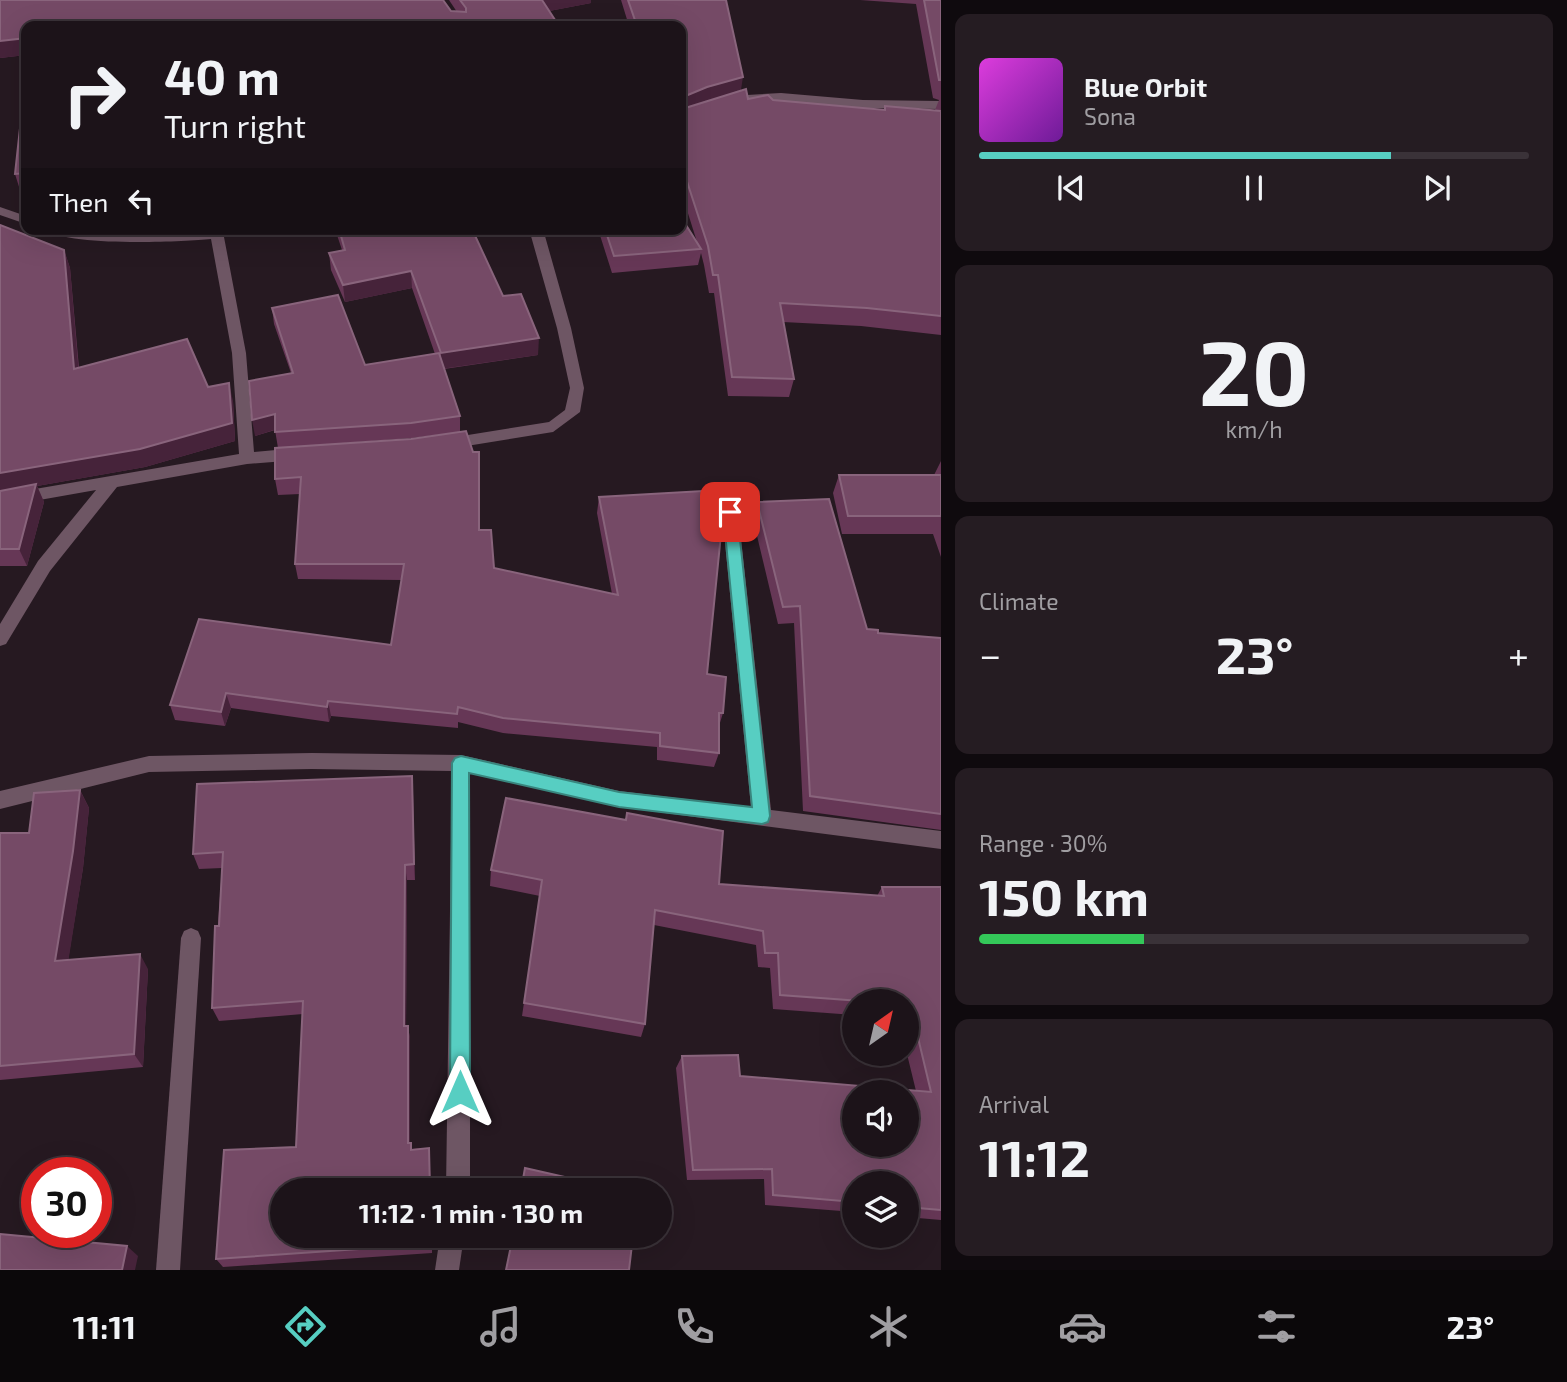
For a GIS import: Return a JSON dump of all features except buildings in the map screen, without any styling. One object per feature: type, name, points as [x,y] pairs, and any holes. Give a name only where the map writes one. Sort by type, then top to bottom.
[{"type":"street","points":[[735,102],[781,97],[863,104],[940,105]]},
{"type":"street","points":[[0,211],[21,218]]},
{"type":"street","points":[[85,235],[130,239],[222,235]]},
{"type":"street","points":[[425,446],[553,427],[572,412],[577,388],[538,235]]},
{"type":"street","points":[[217,236],[239,353],[247,458]]},
{"type":"street","points":[[0,501],[247,458],[315,453]]},
{"type":"street","points":[[0,639],[44,566],[114,480]]},
{"type":"street","points":[[730,512],[762,816]]},
{"type":"street","points":[[0,800],[149,764],[312,761],[461,763],[619,799],[940,840]]},
{"type":"street","points":[[458,1178],[461,763]]},
{"type":"street","points":[[168,1270],[191,938]]},
{"type":"street","points":[[447,1270],[450,1248]]},
{"type":"route","points":[[460,1092],[461,763],[619,799],[762,816],[730,512]]}]
